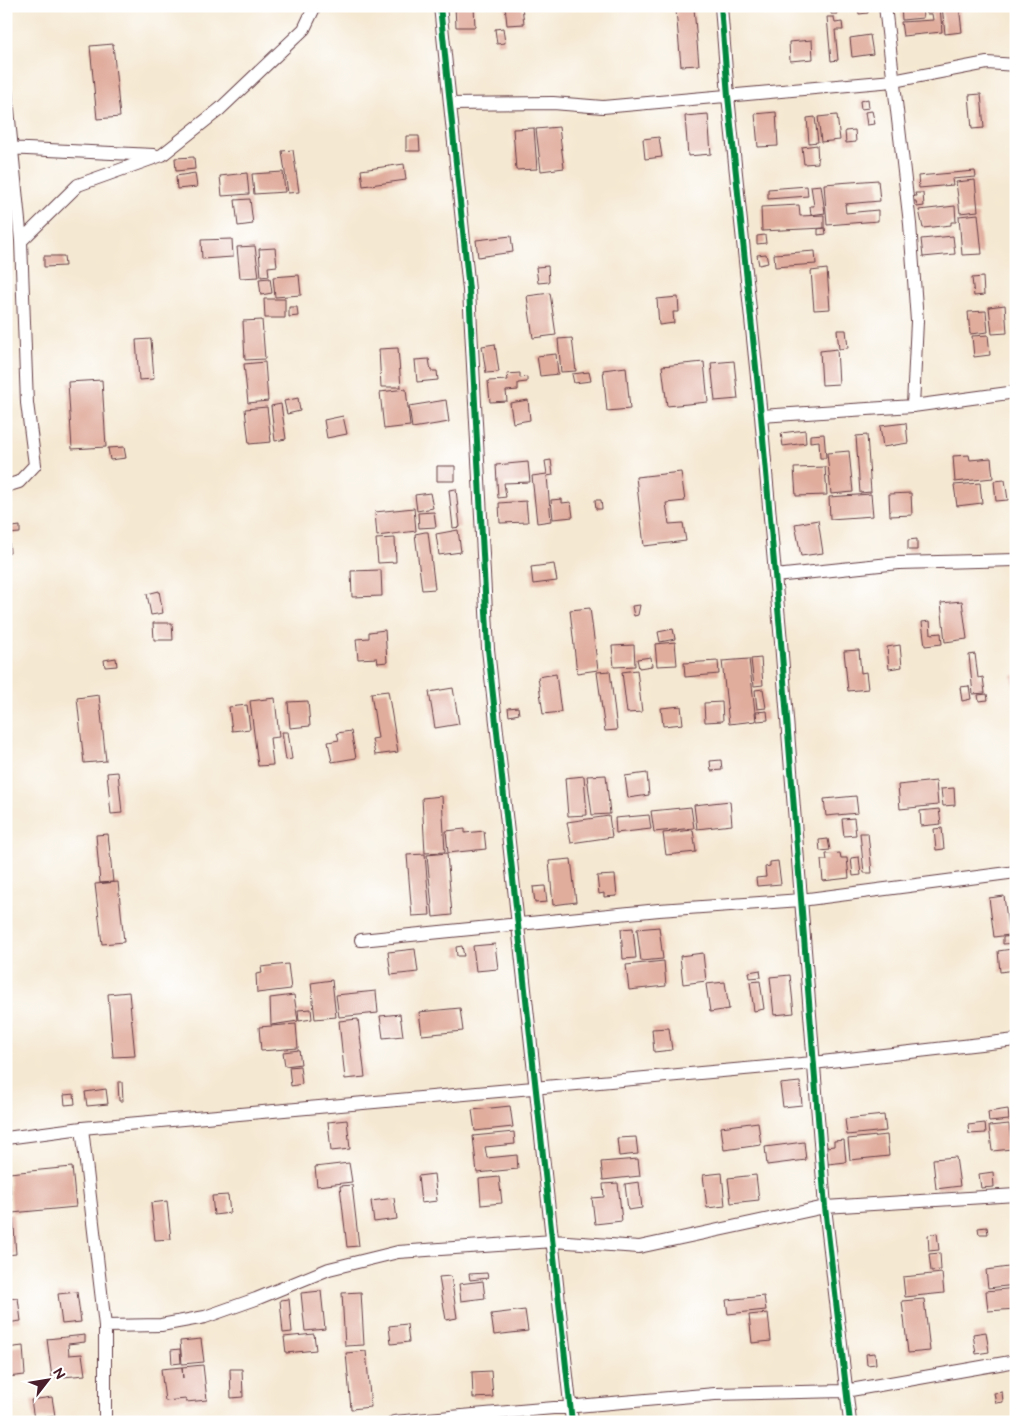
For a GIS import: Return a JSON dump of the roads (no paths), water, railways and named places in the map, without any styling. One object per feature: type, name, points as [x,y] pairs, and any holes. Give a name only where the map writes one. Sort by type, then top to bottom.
[{"type":"street","points":[[21,241],[78,185],[162,155],[220,109],[304,29],[315,6]]},
{"type":"street","points":[[440,6],[469,290],[488,649],[572,1422]]},
{"type":"street","points":[[721,6],[728,96],[761,416],[775,576],[824,1207],[850,1422]]},
{"type":"street","points":[[885,6],[892,82],[910,224],[918,321],[913,406]]},
{"type":"street","points":[[450,104],[553,103],[603,107],[892,82],[987,63],[1016,65]]},
{"type":"street","points":[[6,89],[9,147],[21,241],[27,403],[35,465],[19,482],[6,486]]},
{"type":"street","points":[[9,147],[162,155]]},
{"type":"street","points":[[761,416],[913,406],[1016,392]]},
{"type":"street","points":[[775,576],[899,563],[1016,560]]},
{"type":"street","points":[[361,940],[660,910],[801,900],[1016,872]]},
{"type":"street","points":[[6,1138],[82,1128],[814,1063],[1016,1040]]},
{"type":"street","points":[[82,1128],[105,1326],[105,1422]]},
{"type":"street","points":[[105,1326],[161,1325],[205,1317],[256,1299],[329,1269],[398,1252],[553,1241],[639,1246],[824,1207],[1016,1195]]},
{"type":"street","points":[[394,1422],[715,1394],[845,1391],[1016,1361]]}]
